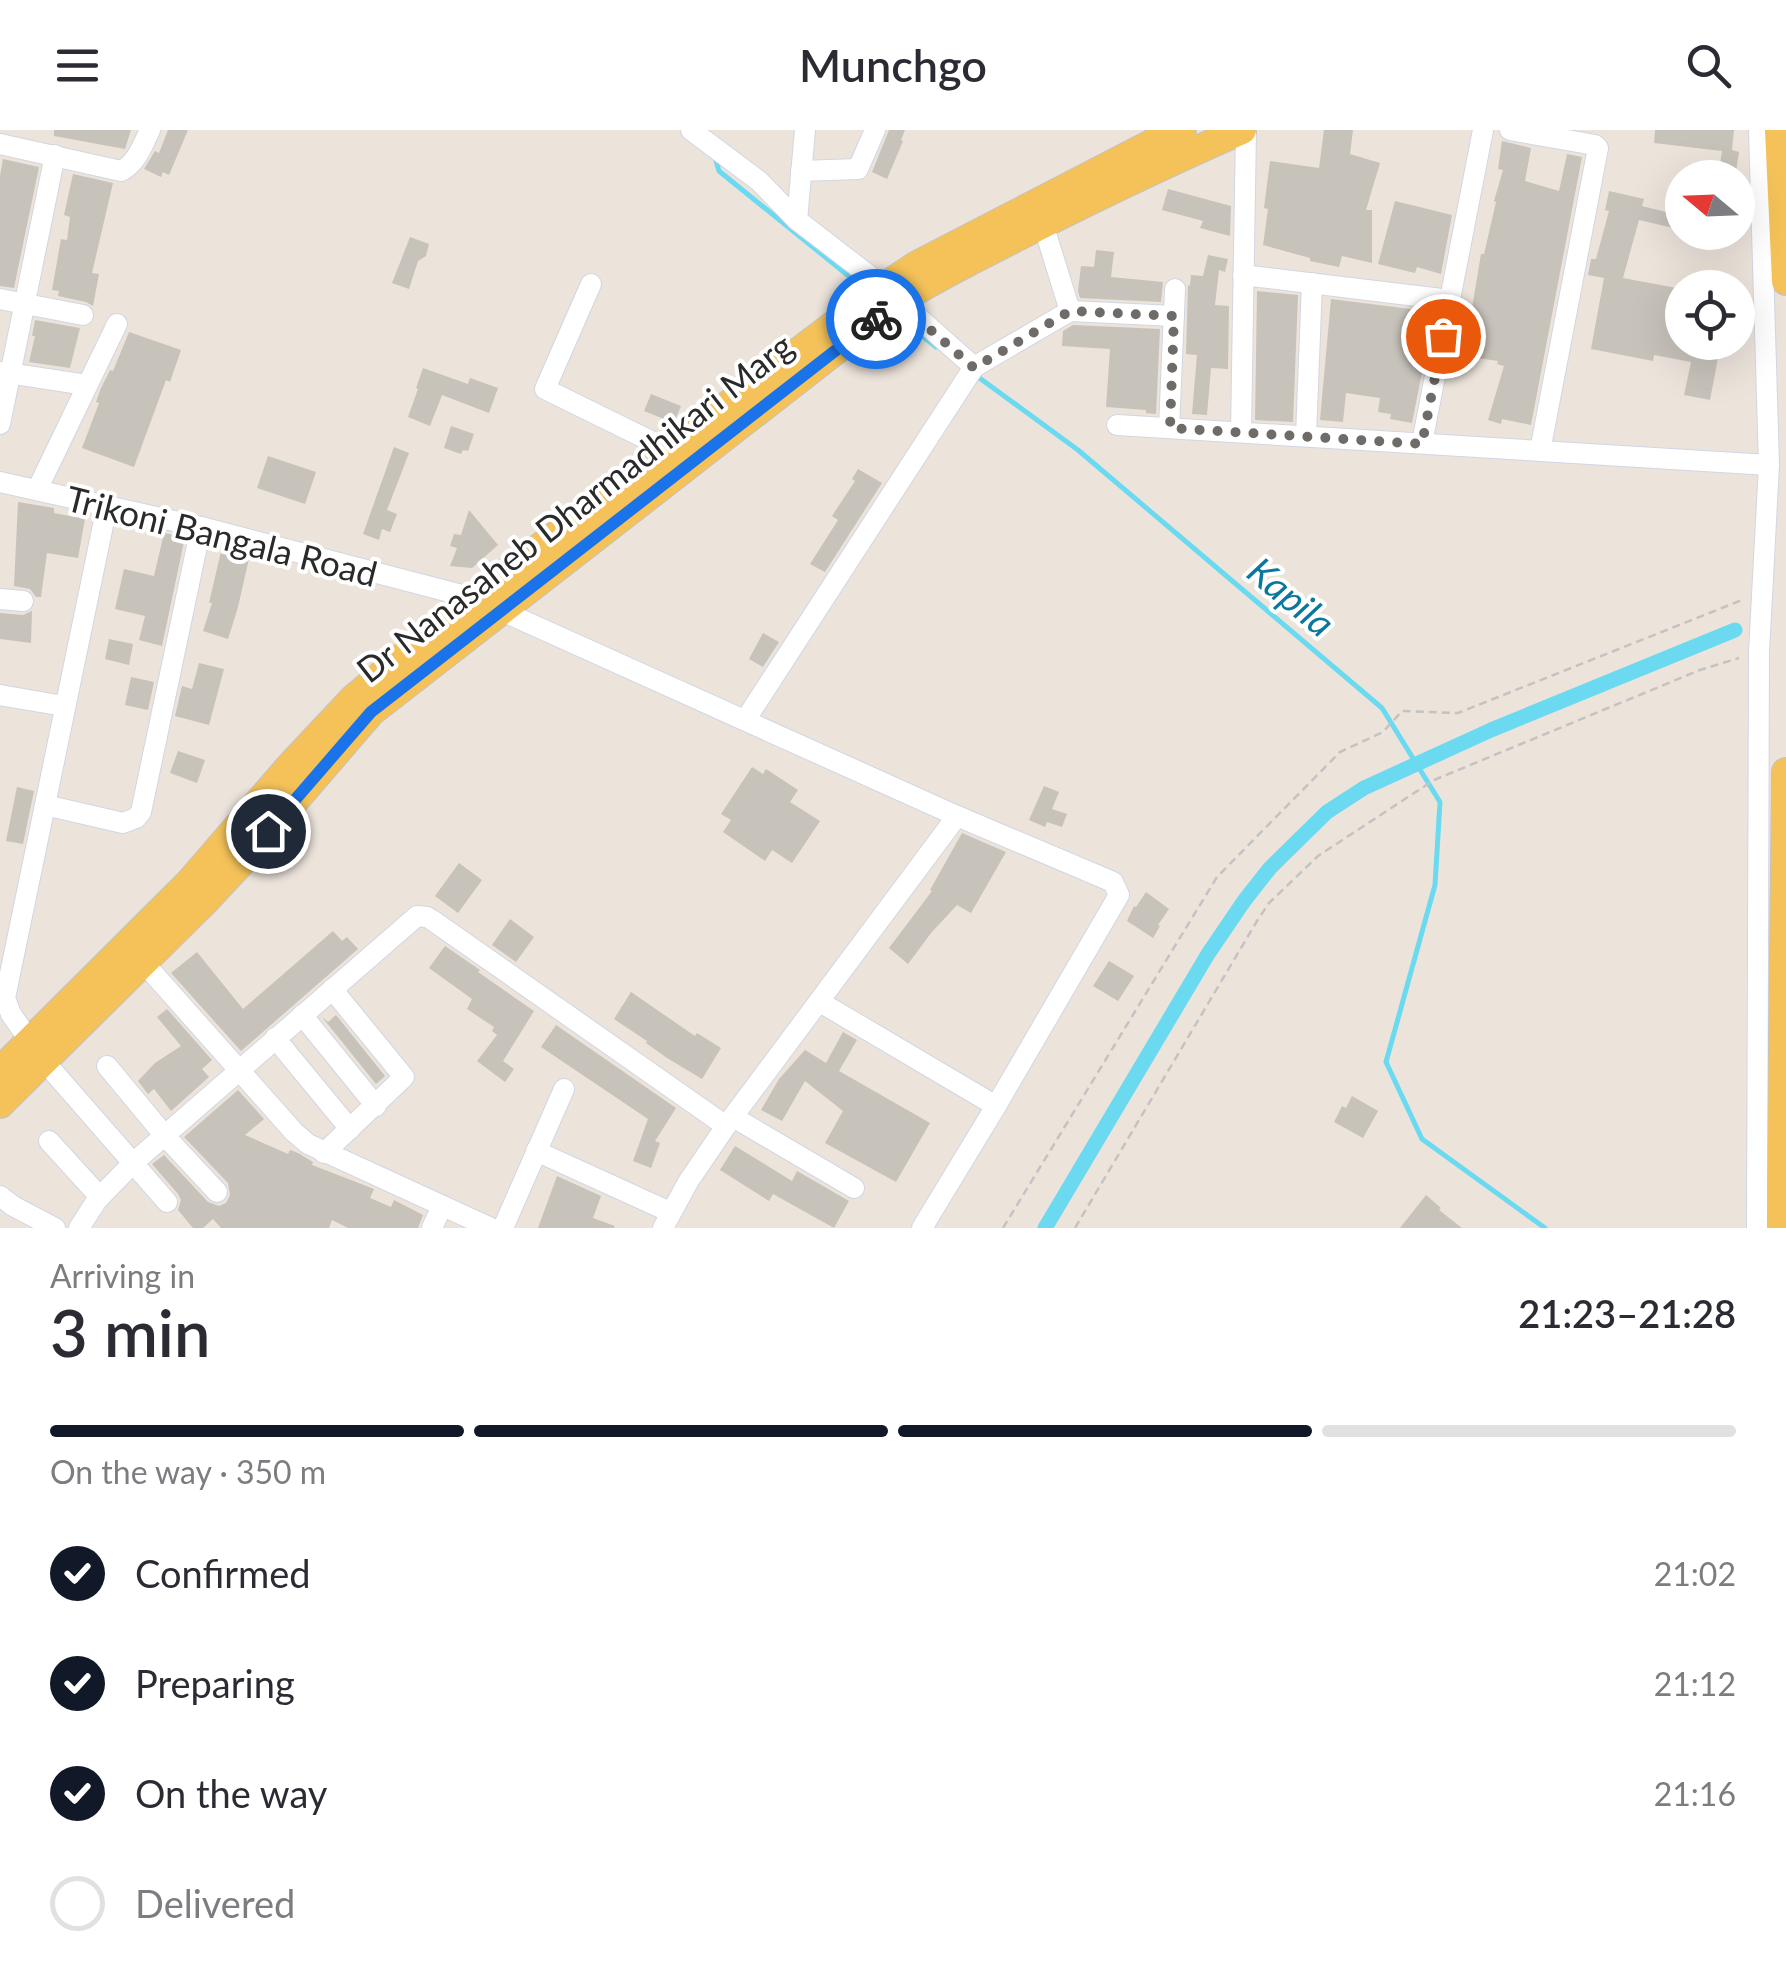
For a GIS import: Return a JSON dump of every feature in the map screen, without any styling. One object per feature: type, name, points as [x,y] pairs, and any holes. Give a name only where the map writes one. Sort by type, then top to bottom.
[{"type":"main road","name":"Dr Nanasaheb Dharmadhikari Marg","points":[[892,294],[931,280],[1043,224],[1182,130]]},
{"type":"main road","name":"Dr Nanasaheb Dharmadhikari Marg","points":[[0,1071],[36,1051],[144,963],[248,855],[371,712],[500,611],[677,459],[892,294],[917,264],[1154,147],[1244,130]]},
{"type":"main road","points":[[1779,130],[1786,281]]},
{"type":"main road","name":"Dr Nanasaheb Dharmadhikari Marg","points":[[0,1104],[36,1051],[352,698],[473,598],[677,459]]},
{"type":"main road","points":[[1781,1228],[1776,1020],[1786,772]]},
{"type":"street","points":[[0,144],[121,171],[136,159],[150,130]]},
{"type":"street","points":[[691,130],[759,181],[797,220],[892,294],[974,368]]},
{"type":"street","points":[[797,220],[805,130]]},
{"type":"street","points":[[802,171],[858,168],[875,130]]},
{"type":"street","points":[[1240,432],[1244,130]]},
{"type":"street","points":[[1422,444],[1483,130]]},
{"type":"street","points":[[1510,130],[1598,148],[1540,451]]},
{"type":"street","points":[[1756,1228],[1776,1020],[1760,652],[1769,464],[1759,130]]},
{"type":"street","points":[[0,424],[5,373],[24,304],[54,156]]},
{"type":"street","points":[[1043,224],[1070,311]]},
{"type":"street","points":[[1243,275],[1450,300]]},
{"type":"street","points":[[1306,436],[1312,283]]},
{"type":"street","points":[[591,284],[545,389],[677,459]]},
{"type":"street","points":[[1170,428],[1175,289]]},
{"type":"street","points":[[0,298],[83,315]]},
{"type":"street","points":[[746,719],[974,368],[1070,311],[1174,316]]},
{"type":"street","points":[[36,490],[117,324]]},
{"type":"street","points":[[5,373],[88,385]]},
{"type":"street","points":[[1116,425],[1769,464]]},
{"type":"street","name":"Trikoni Bangala Road","points":[[0,482],[201,527],[473,598],[1113,882],[1119,890],[1118,900],[996,1106]]},
{"type":"street","points":[[107,506],[6,986],[7,1006],[36,1051],[167,1202]]},
{"type":"street","points":[[45,805],[123,823],[141,812],[201,527]]},
{"type":"street","points":[[0,599],[22,601]]},
{"type":"street","points":[[0,695],[64,706]]},
{"type":"street","points":[[536,1151],[667,1220],[730,1122],[957,816]]},
{"type":"street","points":[[80,1228],[100,1197],[133,1164],[416,916],[426,917],[730,1122],[854,1188]]},
{"type":"street","points":[[144,963],[308,1144],[491,1228]]},
{"type":"street","points":[[324,1152],[404,1078],[332,988]]},
{"type":"street","points":[[820,1002],[996,1106],[922,1228]]},
{"type":"street","points":[[302,1015],[376,1106]]},
{"type":"street","points":[[275,1038],[350,1130]]},
{"type":"street","points":[[107,1066],[217,1192]]},
{"type":"street","points":[[502,1228],[564,1089]]},
{"type":"street","points":[[50,1141],[100,1197]]},
{"type":"street","points":[[0,1196],[55,1228]]},
{"type":"street","points":[[432,1228],[442,1206]]},
{"type":"path","points":[[1003,1228],[1217,877],[1340,752],[1383,732],[1402,711],[1458,713],[1763,592]]},
{"type":"path","points":[[1076,1228],[1263,912],[1318,856],[1434,780],[1700,670],[1760,652]]},
{"type":"building","points":[[54,130],[131,130],[125,149],[54,136]]},
{"type":"building","points":[[168,130],[188,130],[169,175],[163,172],[161,177],[144,169],[155,151],[159,153]]},
{"type":"building","points":[[889,130],[905,130],[887,179],[872,172]]},
{"type":"building","points":[[1324,130],[1353,130],[1350,154],[1380,163],[1366,210],[1372,210],[1372,263],[1342,256],[1339,267],[1263,245],[1270,161],[1319,168]]},
{"type":"building","points":[[1655,130],[1734,130],[1732,150],[1739,152],[1738,160],[1721,160],[1722,151],[1654,143]]},
{"type":"building","points":[[1502,141],[1531,148],[1525,181],[1559,191],[1567,154],[1582,157],[1531,425],[1488,420],[1504,366],[1498,361],[1464,356],[1481,254],[1503,170],[1498,169]]},
{"type":"building","points":[[3,159],[39,167],[14,288],[0,286]]},
{"type":"building","points":[[73,174],[113,183],[92,273],[99,274],[93,306],[58,296],[59,291],[52,290],[61,239],[67,240],[70,217],[64,215]]},
{"type":"building","points":[[1168,189],[1231,206],[1230,236],[1200,228],[1203,221],[1162,210]]},
{"type":"building","points":[[1609,191],[1644,199],[1642,206],[1665,212],[1665,226],[1639,220],[1623,278],[1665,286],[1665,357],[1654,355],[1653,361],[1591,349],[1604,278],[1588,275],[1609,211],[1605,210]]},
{"type":"building","points":[[1395,201],[1452,215],[1441,274],[1417,267],[1415,273],[1378,264]]},
{"type":"building","points":[[410,237],[429,244],[426,256],[418,261],[409,289],[392,283]]},
{"type":"building","points":[[1096,250],[1114,252],[1111,277],[1163,282],[1161,302],[1080,298],[1081,266],[1094,267]]},
{"type":"building","points":[[1208,255],[1228,259],[1225,272],[1219,270],[1215,305],[1229,306],[1228,369],[1211,368],[1207,415],[1192,414],[1197,355],[1186,354],[1188,285],[1191,275],[1203,276]]},
{"type":"building","points":[[1257,291],[1298,295],[1293,422],[1255,420]]},
{"type":"building","points":[[1331,299],[1434,312],[1412,423],[1378,412],[1380,398],[1346,393],[1343,422],[1320,420]]},
{"type":"building","points":[[35,320],[80,328],[70,368],[29,362]]},
{"type":"building","points":[[1073,325],[1160,329],[1156,414],[1106,407],[1110,349],[1062,346],[1063,331]]},
{"type":"building","points":[[129,332],[181,350],[134,467],[82,448],[101,388],[110,370],[113,371]]},
{"type":"building","points":[[1680,360],[1718,360],[1710,400],[1684,395],[1691,362]]},
{"type":"building","points":[[423,368],[468,384],[470,378],[498,388],[489,413],[442,395],[430,426],[408,417]]},
{"type":"building","points":[[651,394],[681,406],[674,423],[644,411]]},
{"type":"building","points":[[451,426],[474,434],[468,451],[461,454],[444,448]]},
{"type":"building","points":[[394,447],[409,453],[387,510],[397,514],[390,532],[382,529],[379,540],[363,534]]},
{"type":"building","points":[[268,456],[316,472],[305,504],[257,488]]},
{"type":"building","points":[[858,469],[882,483],[825,572],[810,564],[838,520],[832,516],[855,481],[852,479]]},
{"type":"building","points":[[18,502],[54,508],[54,513],[85,519],[78,558],[47,553],[41,597],[30,589],[14,586]]},
{"type":"building","points":[[469,510],[498,545],[472,568],[450,566],[457,548],[450,546],[454,534],[461,535]]},
{"type":"building","points":[[164,533],[185,537],[162,646],[139,640],[145,616],[115,609],[124,569],[154,576]]},
{"type":"building","points":[[222,547],[250,554],[228,639],[203,631]]},
{"type":"building","points":[[32,611],[31,643],[0,639],[0,613],[23,615]]},
{"type":"building","points":[[763,633],[779,642],[763,667],[749,659]]},
{"type":"building","points":[[109,639],[133,644],[129,665],[105,659]]},
{"type":"building","points":[[199,663],[224,669],[209,725],[175,716],[182,686],[192,689]]},
{"type":"building","points":[[131,677],[154,682],[148,710],[125,705]]},
{"type":"building","points":[[178,751],[205,760],[197,783],[170,773]]},
{"type":"building","points":[[752,767],[763,774],[766,769],[798,790],[790,802],[820,821],[792,863],[772,850],[765,861],[723,832],[731,820],[721,814]]},
{"type":"building","points":[[1044,786],[1059,792],[1052,809],[1067,814],[1062,827],[1047,822],[1045,827],[1029,820]]},
{"type":"building","points":[[17,787],[34,791],[23,844],[6,841]]},
{"type":"building","points":[[962,833],[1006,852],[971,913],[957,905],[908,964],[889,948],[932,891]]},
{"type":"building","points":[[459,863],[482,880],[458,913],[435,896]]},
{"type":"building","points":[[1146,892],[1169,909],[1153,938],[1127,921]]},
{"type":"building","points":[[510,919],[534,937],[516,962],[492,945]]},
{"type":"building","points":[[333,931],[342,941],[347,937],[358,949],[241,1051],[171,973],[197,952],[243,1009]]},
{"type":"building","points":[[445,946],[534,1011],[503,1061],[514,1069],[505,1082],[477,1061],[497,1035],[492,1031],[494,1027],[467,1009],[472,999],[429,968]]},
{"type":"building","points":[[1109,961],[1134,976],[1118,1001],[1093,986]]},
{"type":"building","points":[[631,992],[695,1036],[697,1033],[721,1048],[702,1079],[614,1019]]},
{"type":"building","points":[[167,1009],[212,1060],[202,1069],[209,1077],[171,1111],[154,1089],[148,1094],[138,1081],[155,1063],[181,1046],[157,1017]]},
{"type":"building","points":[[336,1015],[385,1076],[376,1084],[322,1017],[328,1022]]},
{"type":"building","points":[[556,1025],[676,1108],[655,1141],[660,1143],[651,1168],[633,1161],[648,1119],[541,1047]]},
{"type":"building","points":[[843,1032],[857,1040],[839,1071],[930,1123],[896,1182],[825,1143],[843,1111],[805,1081],[782,1121],[761,1110],[779,1079],[805,1050],[826,1063]]},
{"type":"building","points":[[238,1090],[264,1119],[245,1135],[288,1154],[290,1150],[298,1153],[312,1165],[374,1189],[370,1198],[391,1207],[394,1200],[423,1215],[418,1228],[348,1228],[332,1220],[329,1228],[221,1228],[213,1219],[203,1228],[193,1228],[178,1210],[178,1194],[152,1164],[164,1155],[208,1202],[219,1206],[226,1203],[230,1195],[228,1183],[184,1137]]},
{"type":"building","points":[[1352,1096],[1378,1111],[1363,1138],[1334,1122]]},
{"type":"building","points":[[735,1146],[792,1181],[797,1171],[849,1201],[834,1228],[773,1194],[769,1201],[720,1170]]},
{"type":"building","points":[[557,1176],[601,1196],[593,1218],[614,1228],[538,1228]]},
{"type":"building","points":[[1426,1195],[1439,1210],[1462,1228],[1400,1228]]},
{"type":"waterway","name":"Kapila","points":[[715,157],[719,171],[866,290]]},
{"type":"waterway","name":"Kapila","points":[[898,316],[936,347]]},
{"type":"waterway","name":"Kapila","points":[[974,374],[1078,450],[1382,708],[1440,802],[1435,885],[1386,1062],[1422,1139],[1545,1228]]},
{"type":"waterway","points":[[1045,1228],[1208,954],[1270,868],[1327,812],[1364,788],[1491,730],[1735,630]]},
{"type":"way so far","points":[[876,319],[899,302],[974,368],[1070,311],[1174,316],[1170,428],[1422,444],[1443,336]]},
{"type":"route","points":[[268,831],[371,712],[876,319]]}]
